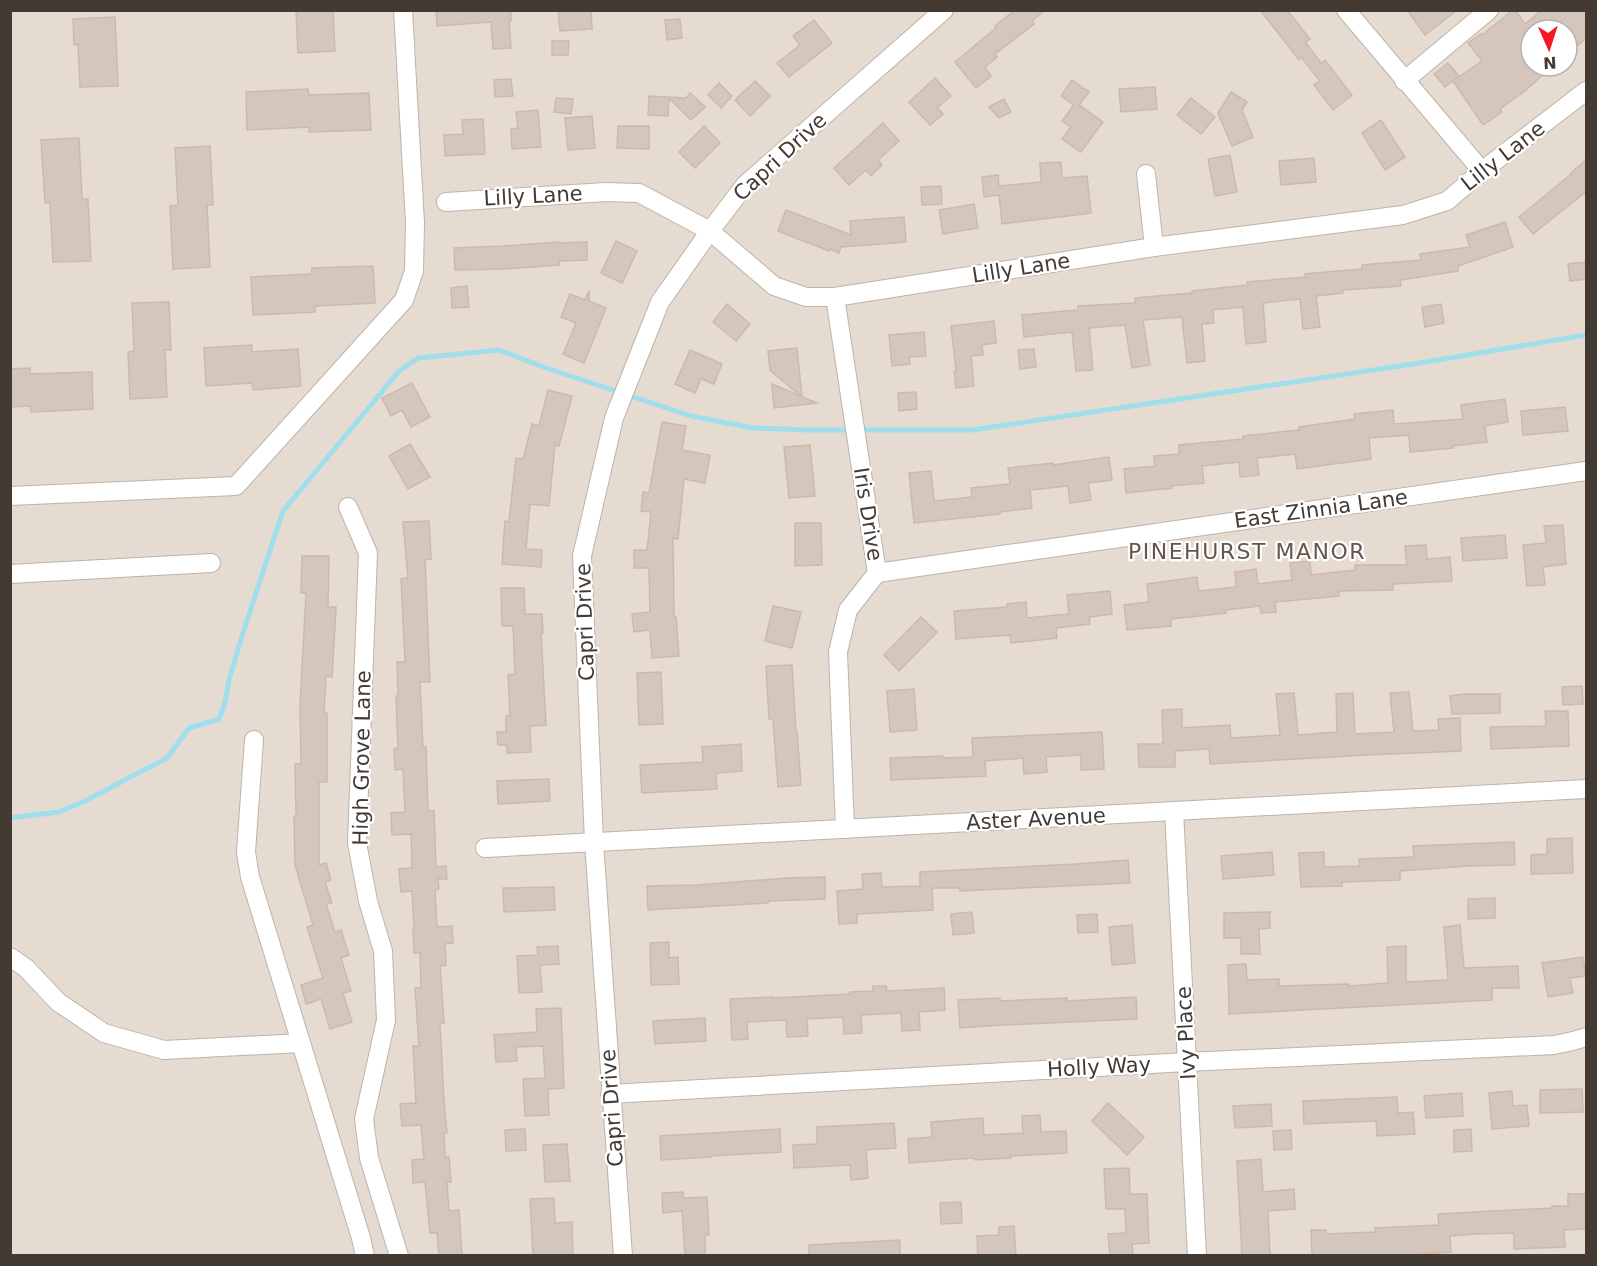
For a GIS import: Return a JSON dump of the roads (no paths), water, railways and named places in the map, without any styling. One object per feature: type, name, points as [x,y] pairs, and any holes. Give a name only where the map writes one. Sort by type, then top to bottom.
[{"type":"street","points":[[10,496],[236,486],[404,300],[414,271],[415,223],[403,10]]},
{"type":"street","name":"Capri Drive","points":[[622,1256],[594,842],[582,556],[614,418],[660,302],[745,185],[944,10]]},
{"type":"street","points":[[1346,10],[1482,171]]},
{"type":"street","points":[[1404,81],[1489,10]]},
{"type":"street","name":"Lilly Lane","points":[[446,202],[606,192],[639,193],[710,231],[774,286],[806,297],[835,297],[1154,247],[1403,215],[1447,201],[1482,171],[1587,92]]},
{"type":"street","points":[[1146,174],[1154,247]]},
{"type":"street","name":"Iris Drive","points":[[835,297],[877,573],[848,610],[838,652],[845,829]]},
{"type":"street","name":"East Zinnia Lane","points":[[877,573],[1587,471]]},
{"type":"street","name":"High Grove Lane","points":[[348,507],[368,553],[357,843],[369,901],[383,951],[386,1020],[364,1119],[369,1158],[399,1256]]},
{"type":"street","points":[[10,574],[211,563]]},
{"type":"street","points":[[254,740],[246,852],[248,868],[361,1238],[364,1256]]},
{"type":"street","name":"Aster Avenue","points":[[485,848],[1587,789]]},
{"type":"street","name":"Ivy Place","points":[[1174,811],[1197,1256]]},
{"type":"street","points":[[10,957],[26,968],[58,1002],[104,1033],[164,1050],[301,1043]]},
{"type":"street","name":"Holly Way","points":[[610,1094],[1187,1062],[1554,1045],[1587,1037]]},
{"type":"waterway","points":[[10,818],[59,812],[83,802],[167,758],[189,728],[219,719],[242,636],[283,511],[399,371],[418,358],[499,350],[691,416],[753,428],[972,430],[1420,363],[1586,335]]},
{"type":"district","name":"PINEHURST MANOR","points":[[1247,551]]}]
